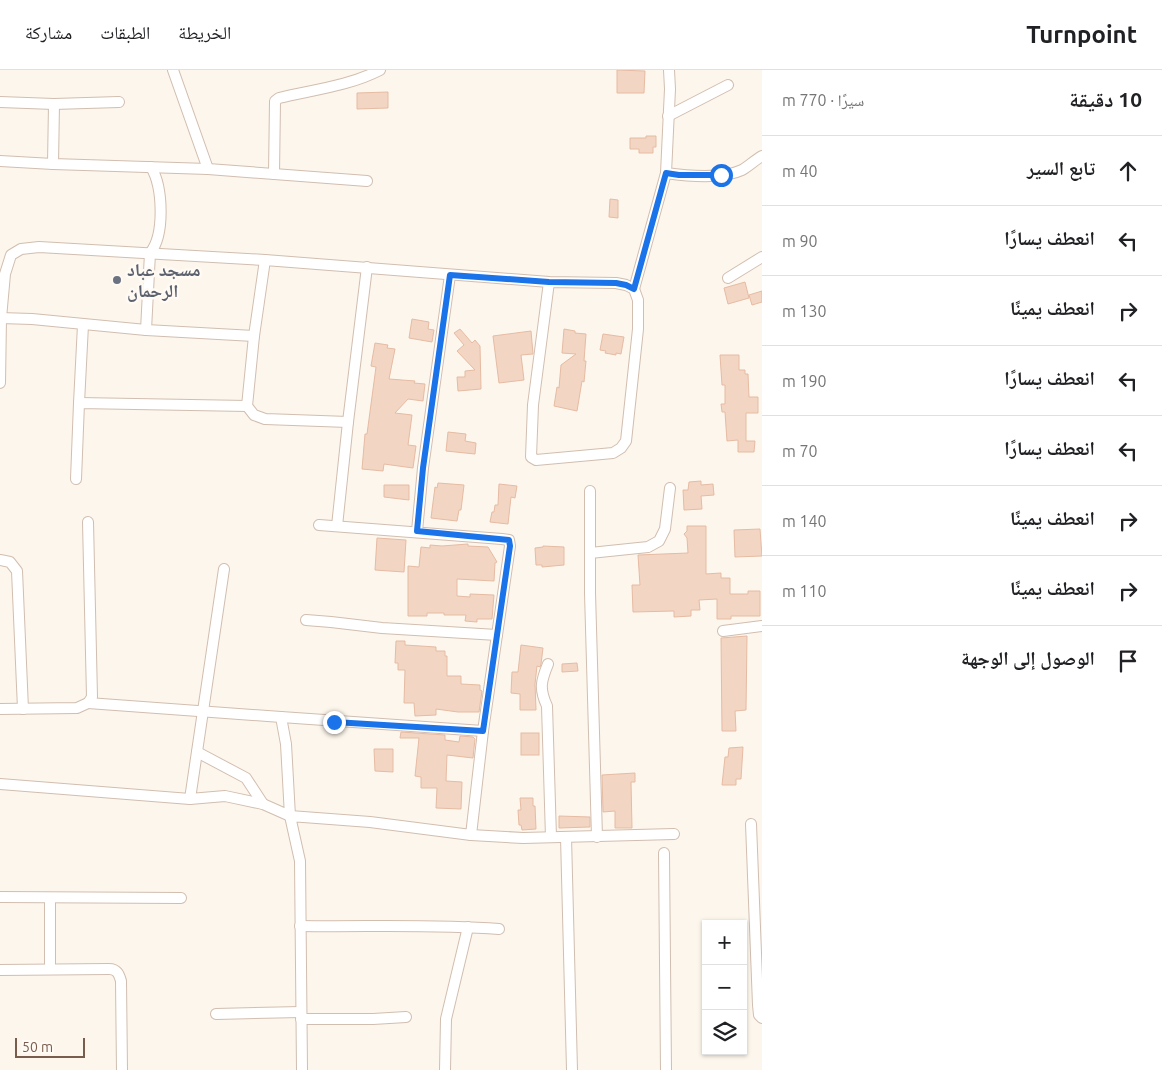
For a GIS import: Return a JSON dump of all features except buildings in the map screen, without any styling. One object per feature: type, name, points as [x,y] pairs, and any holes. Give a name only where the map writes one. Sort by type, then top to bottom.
[{"type":"street","points":[[173,70],[208,169]]},
{"type":"street","points":[[274,174],[275,101],[278,98],[346,82],[380,70]]},
{"type":"street","points":[[549,282],[532,413],[531,456],[536,460],[613,453],[626,440],[638,329],[638,300],[634,289],[666,173],[670,89],[669,70]]},
{"type":"street","points":[[668,116],[728,85]]},
{"type":"street","points":[[0,102],[54,104],[119,102]]},
{"type":"street","points":[[53,164],[54,104]]},
{"type":"street","points":[[666,173],[679,175],[734,173],[762,156]]},
{"type":"street","points":[[0,161],[208,169],[367,181]]},
{"type":"street","points":[[146,330],[150,253],[156,246],[158,238],[160,200],[155,175],[151,167]]},
{"type":"street","points":[[0,383],[0,318],[7,262],[10,255],[21,249],[39,247],[265,260],[549,282],[616,283],[634,289]]},
{"type":"street","points":[[728,278],[762,257]]},
{"type":"street","points":[[265,260],[254,336],[247,406],[254,415],[265,419],[348,422]]},
{"type":"street","points":[[337,526],[367,267]]},
{"type":"street","points":[[417,531],[423,468],[450,275]]},
{"type":"street","points":[[0,318],[32,319],[146,330],[254,336]]},
{"type":"street","points":[[76,479],[83,325]]},
{"type":"street","points":[[79,403],[247,406]]},
{"type":"street","points":[[590,553],[648,547],[659,541],[665,529],[670,488]]},
{"type":"street","points":[[590,491],[597,837]]},
{"type":"street","points":[[88,522],[92,696],[88,703]]},
{"type":"street","points":[[319,524],[509,540],[510,546],[483,731],[471,835]]},
{"type":"street","points":[[0,560],[10,562],[17,571],[23,710]]},
{"type":"street","points":[[190,799],[224,569]]},
{"type":"street","points":[[306,620],[392,629],[497,635]]},
{"type":"street","points":[[722,630],[762,626]]},
{"type":"street","points":[[548,664],[540,692],[547,706],[552,837]]},
{"type":"street","points":[[0,709],[77,708],[88,703],[483,731]]},
{"type":"street","points":[[281,717],[286,744],[290,816],[300,861],[302,1070]]},
{"type":"street","points":[[197,752],[246,778],[263,804]]},
{"type":"street","points":[[0,784],[190,799],[225,796],[263,804],[290,816],[370,822],[496,837],[597,837],[674,834]]},
{"type":"street","points":[[751,824],[758,1012],[762,1018]]},
{"type":"street","points":[[566,837],[572,1070]]},
{"type":"street","points":[[664,853],[666,1070]]},
{"type":"street","points":[[0,898],[180,898]]},
{"type":"street","points":[[50,898],[50,968]]},
{"type":"street","points":[[300,926],[379,927],[422,925],[499,929]]},
{"type":"street","points":[[445,1070],[446,1019],[468,927]]},
{"type":"street","points":[[0,970],[109,968],[118,972],[121,981],[122,1070]]},
{"type":"street","points":[[216,1014],[301,1015],[373,1019],[406,1016]]},
{"type":"place","name":"مسجد عباد الرحمان","points":[[117,280]]},
{"type":"route","points":[[334,722],[483,731],[510,546],[509,540],[417,531],[423,468],[450,275],[549,282],[616,283],[634,289],[666,173],[679,175],[721,175]]}]
